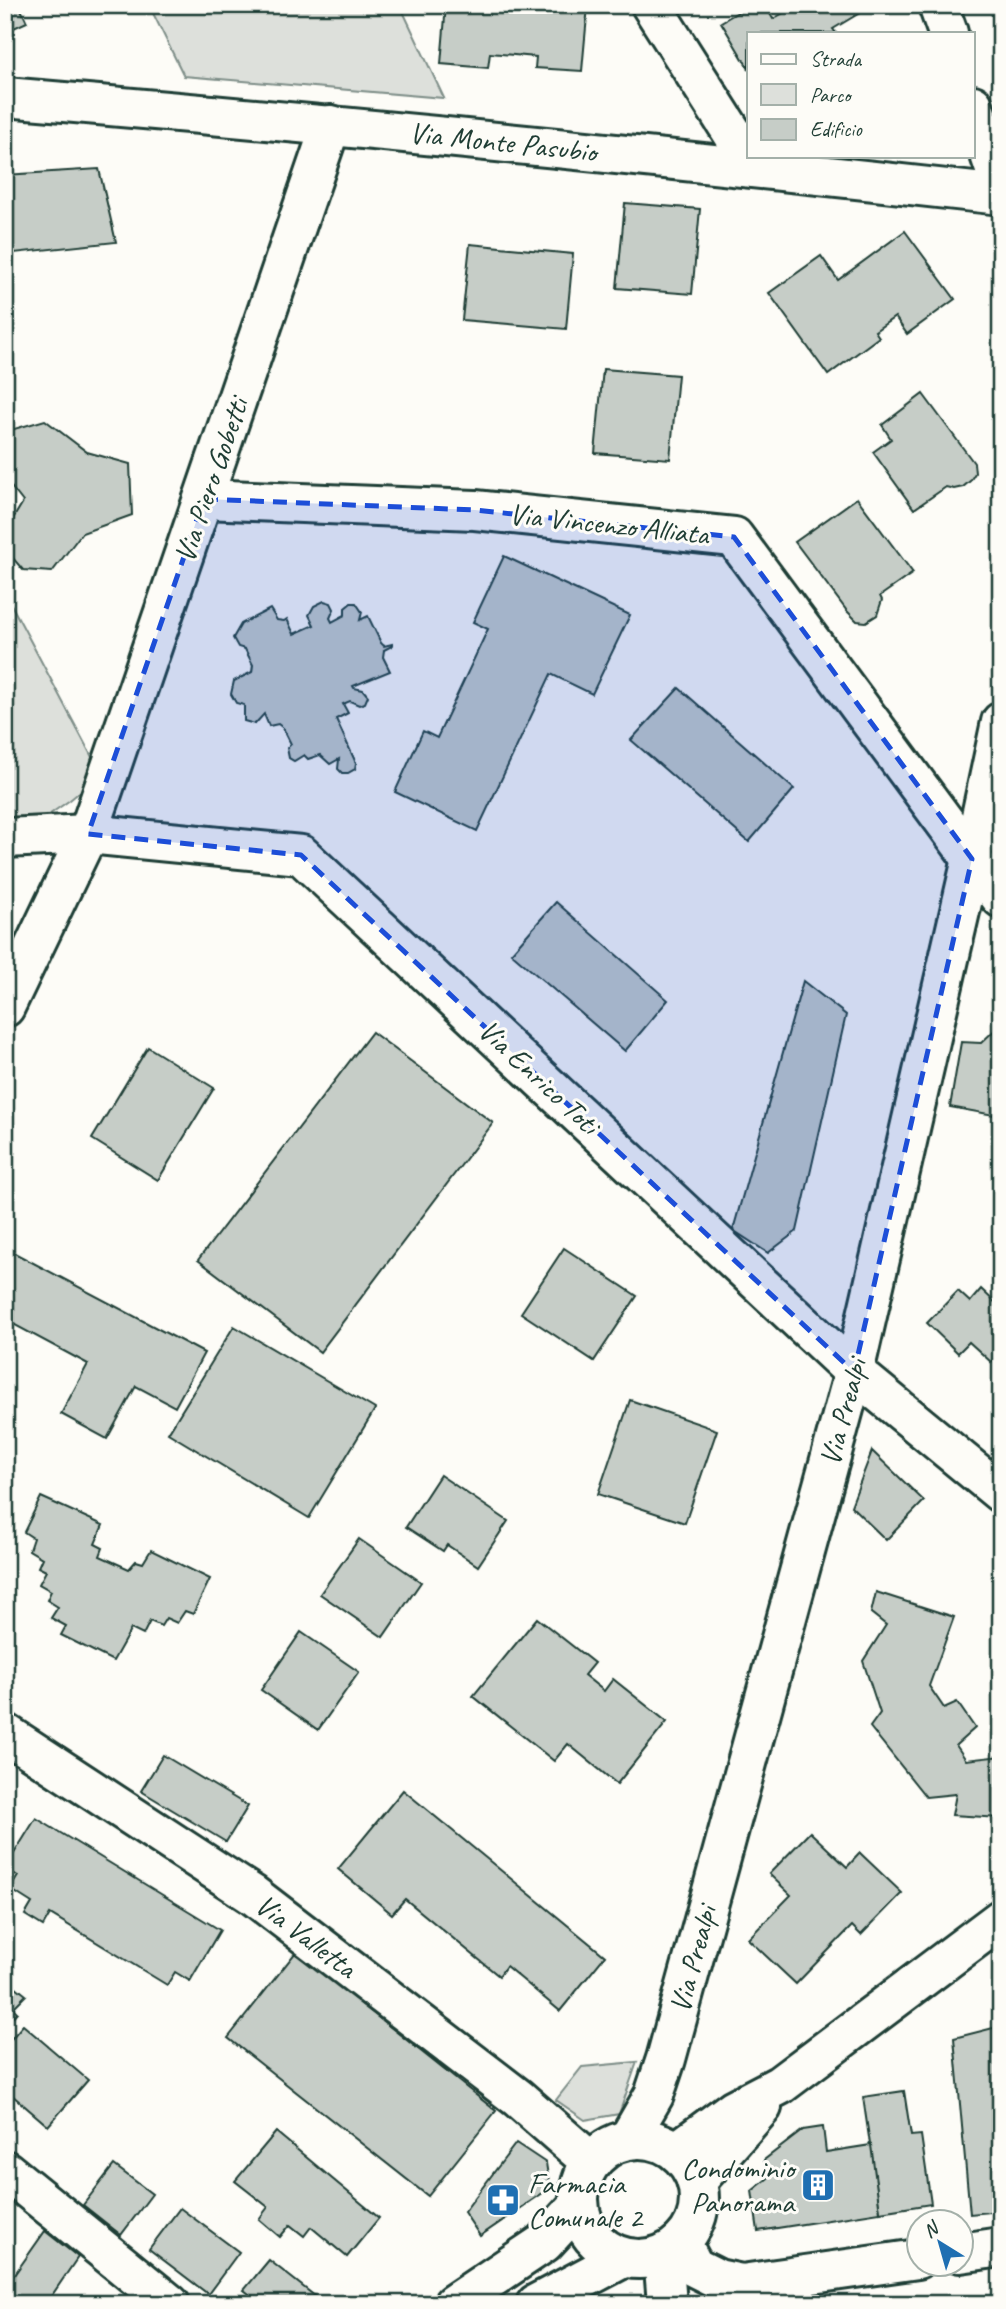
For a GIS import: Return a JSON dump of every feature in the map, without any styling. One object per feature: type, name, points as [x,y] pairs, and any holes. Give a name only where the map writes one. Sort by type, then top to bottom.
[{"type":"street","points":[[651,5],[747,156]]},
{"type":"street","points":[[938,5],[948,32]]},
{"type":"street","name":"Via Monte Pasubio","points":[[5,97],[331,125],[754,167],[1001,195]]},
{"type":"street","points":[[974,108],[1001,187]]},
{"type":"street","name":"Via Piero Gobetti","points":[[5,1007],[88,834],[331,125]]},
{"type":"street","points":[[748,158],[754,167]]},
{"type":"street","name":"Via Vincenzo Alliata","points":[[204,499],[475,510],[734,537],[1001,898]]},
{"type":"street","name":"Via Prealpi","points":[[628,2140],[654,2095],[666,2059],[854,1372],[1001,722]]},
{"type":"street","name":"Via Enrico Toti","points":[[5,838],[88,834],[301,855],[854,1372],[1001,1493]]},
{"type":"street","name":"Via Valletta","points":[[5,1733],[253,1895],[518,2098],[591,2162]]},
{"type":"street","points":[[680,2159],[746,2128],[780,2085],[1001,1920]]},
{"type":"street","points":[[654,2095],[699,2200],[698,2213],[692,2228],[672,2248],[643,2259],[622,2258],[605,2250],[592,2239],[583,2224],[578,2206],[581,2180],[591,2162],[606,2148],[638,2138],[680,2159]]},
{"type":"street","points":[[5,2170],[170,2304]]},
{"type":"street","points":[[453,2304],[544,2243],[578,2206]]},
{"type":"street","points":[[974,2251],[1001,2247]]},
{"type":"street","points":[[672,2248],[694,2267],[718,2279],[742,2284],[904,2261]]},
{"type":"street","points":[[667,2304],[672,2248]]},
{"type":"street","points":[[536,2304],[622,2258]]},
{"type":"highlighted area","points":[[204,499],[475,510],[734,537],[972,859],[854,1372],[301,855],[88,834]]},
{"type":"green space","points":[[149,5],[400,5],[444,98],[184,76]]},
{"type":"green space","points":[[5,593],[101,774],[33,826],[5,828]]},
{"type":"green space","points":[[637,2062],[619,2114],[585,2120],[556,2100],[582,2067]]},
{"type":"building","points":[[5,5],[19,5],[27,22],[5,32]]},
{"type":"building","points":[[446,5],[588,5],[582,71],[535,68],[536,57],[490,53],[488,68],[441,64]]},
{"type":"building","points":[[750,5],[765,5],[773,19],[797,5],[866,5],[868,8],[833,29],[835,32],[747,32],[747,66],[721,22]]},
{"type":"building","points":[[99,169],[116,242],[5,254],[5,175]]},
{"type":"building","points":[[625,203],[700,209],[692,294],[617,288]]},
{"type":"building","points":[[905,231],[955,299],[907,334],[895,317],[875,331],[879,337],[828,375],[769,293],[821,256],[838,280]]},
{"type":"building","points":[[470,244],[573,254],[566,329],[462,320]]},
{"type":"building","points":[[603,369],[678,375],[670,459],[595,453]]},
{"type":"building","points":[[923,394],[974,463],[975,473],[963,487],[946,487],[914,509],[873,452],[891,439],[882,425]]},
{"type":"building","points":[[45,420],[87,452],[130,464],[132,515],[82,533],[52,572],[23,570],[5,549],[5,532],[23,502],[5,479],[5,434],[7,431]]},
{"type":"building","points":[[857,498],[913,573],[880,596],[882,600],[877,615],[866,622],[857,621],[847,611],[795,542]]},
{"type":"building","points":[[504,556],[630,615],[592,694],[551,674],[477,831],[395,792],[423,731],[437,738],[488,629],[473,622]]},
{"type":"building","points":[[324,601],[331,603],[334,609],[330,618],[332,622],[345,615],[345,608],[351,603],[356,603],[362,612],[360,620],[368,616],[381,643],[384,646],[392,644],[384,650],[383,657],[390,671],[353,686],[363,690],[368,696],[365,703],[359,705],[350,701],[343,704],[348,713],[336,719],[356,763],[355,769],[348,773],[342,773],[338,769],[339,759],[330,764],[320,755],[308,759],[304,755],[294,761],[289,758],[287,748],[291,744],[283,728],[278,724],[269,726],[264,714],[255,724],[244,721],[244,705],[236,703],[231,694],[234,681],[252,672],[253,665],[245,649],[238,647],[233,638],[241,624],[270,609],[277,620],[287,619],[294,634],[314,625],[309,615],[314,606]]},
{"type":"building","points":[[679,688],[794,789],[749,842],[631,740]]},
{"type":"building","points":[[556,902],[668,1000],[625,1051],[511,953]]},
{"type":"building","points":[[803,981],[846,1015],[797,1231],[768,1253],[733,1230]]},
{"type":"building","points":[[1001,1024],[1001,1114],[999,1116],[950,1107],[961,1042],[981,1043]]},
{"type":"building","points":[[372,1032],[493,1123],[320,1352],[198,1260]]},
{"type":"building","points":[[148,1047],[214,1088],[158,1180],[92,1139]]},
{"type":"building","points":[[5,1248],[204,1353],[175,1407],[136,1386],[107,1439],[61,1414],[88,1364],[6,1320],[5,1322]]},
{"type":"building","points":[[564,1248],[637,1296],[594,1361],[521,1313]]},
{"type":"building","points":[[981,1289],[1001,1308],[1001,1352],[991,1362],[969,1342],[958,1353],[927,1323],[958,1291],[970,1302]]},
{"type":"building","points":[[234,1326],[375,1409],[309,1518],[168,1433]]},
{"type":"building","points":[[630,1400],[717,1430],[685,1523],[598,1494]]},
{"type":"building","points":[[872,1451],[924,1501],[886,1540],[851,1506]]},
{"type":"building","points":[[440,1475],[508,1521],[478,1566],[447,1545],[443,1551],[406,1527]]},
{"type":"building","points":[[41,1497],[103,1525],[95,1544],[103,1548],[100,1556],[129,1569],[136,1561],[143,1563],[151,1550],[210,1579],[193,1614],[185,1611],[177,1623],[166,1618],[161,1626],[150,1621],[143,1635],[131,1629],[113,1661],[61,1635],[66,1626],[51,1618],[58,1607],[47,1600],[51,1591],[39,1584],[46,1571],[38,1567],[42,1558],[29,1550],[33,1538],[24,1532]]},
{"type":"building","points":[[359,1539],[421,1582],[383,1637],[320,1594]]},
{"type":"building","points":[[876,1592],[954,1617],[929,1686],[944,1708],[957,1702],[975,1728],[956,1745],[966,1760],[1001,1756],[1001,1818],[952,1815],[956,1794],[926,1797],[870,1727],[880,1713],[863,1661],[886,1625],[871,1613]]},
{"type":"building","points":[[537,1618],[594,1663],[584,1675],[604,1691],[613,1679],[667,1722],[617,1784],[568,1744],[554,1761],[473,1696]]},
{"type":"building","points":[[301,1632],[359,1672],[318,1730],[261,1690]]},
{"type":"building","points":[[163,1755],[248,1806],[226,1842],[141,1791]]},
{"type":"building","points":[[403,1790],[605,1956],[560,2011],[506,1966],[499,1976],[405,1899],[392,1914],[338,1869]]},
{"type":"building","points":[[36,1818],[220,1930],[190,1981],[175,1972],[167,1985],[50,1914],[43,1926],[25,1915],[32,1903],[10,1889],[18,1876],[5,1868]]},
{"type":"building","points":[[810,1832],[847,1867],[860,1853],[902,1893],[861,1935],[852,1926],[796,1984],[748,1939],[791,1895],[769,1874]]},
{"type":"building","points":[[296,1952],[496,2111],[428,2196],[228,2038]]},
{"type":"building","points":[[5,1978],[26,1995],[13,2008],[17,2012],[5,2026]]},
{"type":"building","points":[[23,2025],[88,2080],[48,2126],[5,2089],[5,2046]]},
{"type":"building","points":[[1001,2026],[1001,2211],[974,2214],[974,2208],[969,2208],[954,2038]]},
{"type":"building","points":[[904,2091],[911,2136],[921,2135],[931,2204],[880,2212],[863,2097]]},
{"type":"building","name":"Condominio Panorama","points":[[823,2127],[826,2152],[871,2145],[880,2212],[758,2231],[752,2191],[768,2178],[764,2160],[803,2130]]},
{"type":"building","points":[[276,2132],[379,2218],[347,2257],[311,2227],[304,2236],[290,2225],[280,2237],[259,2219],[268,2207],[235,2181]]},
{"type":"building","name":"Farmacia Comunale 2","points":[[516,2143],[546,2163],[550,2188],[480,2236],[464,2212]]},
{"type":"building","points":[[114,2165],[152,2194],[121,2235],[83,2205]]},
{"type":"building","points":[[180,2208],[239,2252],[208,2294],[149,2249]]},
{"type":"building","points":[[45,2231],[78,2257],[46,2304],[5,2304],[5,2288]]},
{"type":"building","points":[[269,2260],[325,2304],[262,2304],[244,2290]]},
{"type":"place","name":"Condominio Panorama","points":[[818,2185]]},
{"type":"place","name":"Farmacia Comunale 2","points":[[503,2200]]}]
